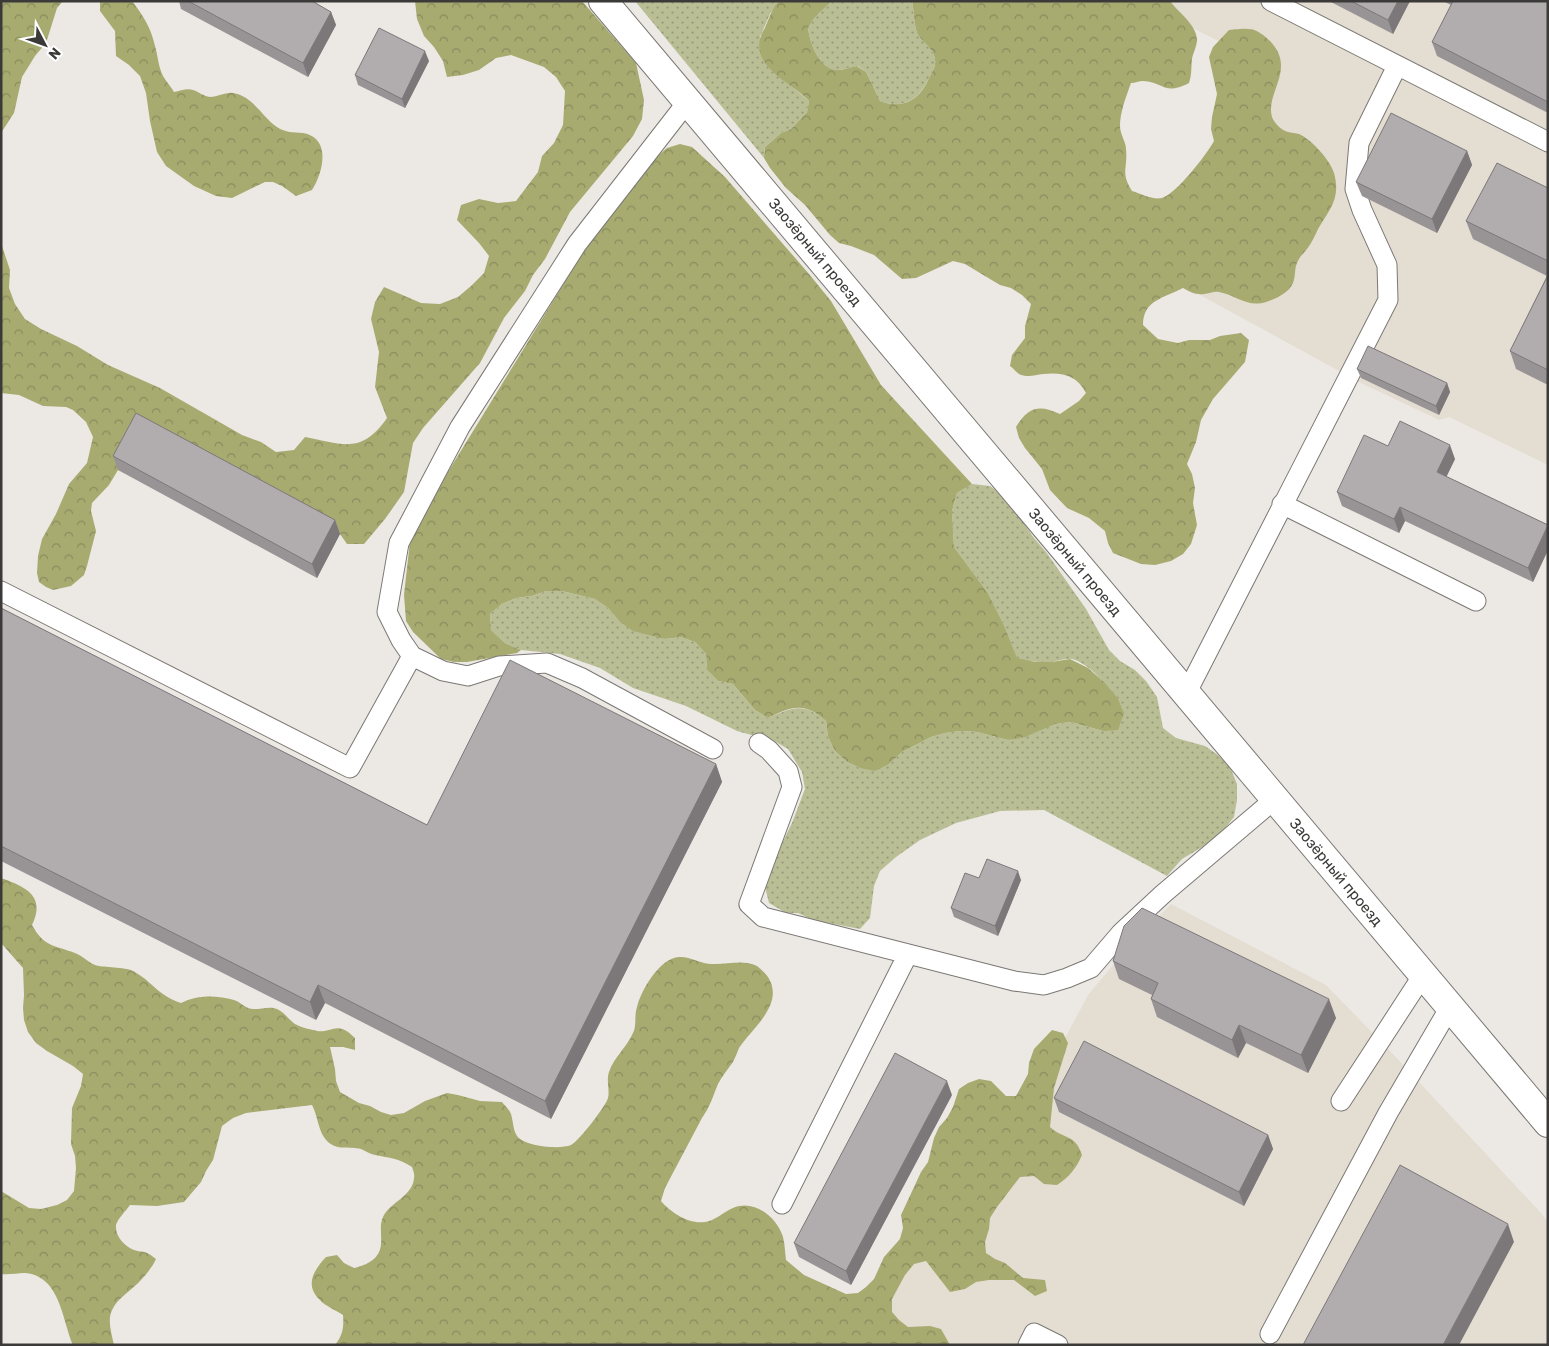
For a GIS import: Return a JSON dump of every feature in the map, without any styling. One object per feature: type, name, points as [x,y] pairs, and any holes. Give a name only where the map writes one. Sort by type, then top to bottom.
[{"type":"street","name":"Заозёрный проезд","points":[[602,1],[1548,1123]]},
{"type":"lane","points":[[1271,1],[1548,142]]},
{"type":"lane","points":[[1186,694],[1388,300],[1387,265],[1362,210],[1355,189],[1359,143],[1397,66]]},
{"type":"lane","points":[[688,101],[577,244],[460,427],[398,543],[387,612],[401,640],[412,656],[443,671],[468,676],[499,666],[547,663],[582,678],[713,749]]},
{"type":"lane","points":[[1282,504],[1476,601]]},
{"type":"lane","points":[[1,591],[350,768],[412,656]]},
{"type":"lane","points":[[759,743],[788,771],[792,787],[749,904],[763,917],[1014,981],[1044,985],[1068,978],[1091,968],[1121,933],[1163,894],[1275,799]]},
{"type":"lane","points":[[782,1204],[908,954]]},
{"type":"lane","points":[[1340,1101],[1423,975]]},
{"type":"lane","points":[[1270,1334],[1388,1113],[1450,1007]]},
{"type":"lane","points":[[1028,1345],[1034,1333],[1058,1345]]},
{"type":"shaded area","points":[[1139,1],[1548,1],[1548,465],[1449,417],[1439,420],[1361,383],[1158,272],[1262,63]]},
{"type":"shaded area","points":[[1171,904],[1326,985],[1541,1213],[1548,1222],[1548,1345],[814,1345],[871,1300],[916,1203],[964,1228],[1088,995],[1125,951]]},
{"type":"green space","points":[[1,1],[63,1],[57,8],[46,43],[22,77],[14,113],[1,133]]},
{"type":"green space","points":[[100,1],[132,1],[149,28],[161,72],[174,92],[191,89],[210,97],[230,93],[240,95],[252,102],[280,129],[312,136],[318,142],[321,149],[322,166],[312,190],[296,196],[282,186],[273,182],[265,182],[232,198],[216,196],[194,186],[166,166],[157,152],[146,93],[140,76],[116,56],[115,31],[100,11]]},
{"type":"green space","points":[[415,1],[582,1],[636,63],[644,100],[642,119],[633,136],[570,212],[545,259],[533,275],[525,291],[504,318],[480,363],[423,428],[413,443],[404,492],[364,544],[347,544],[340,534],[118,470],[109,485],[92,503],[91,511],[96,531],[84,575],[71,586],[53,590],[46,587],[39,582],[37,573],[42,539],[56,514],[69,484],[87,463],[93,437],[86,422],[73,410],[66,407],[43,406],[19,395],[1,393],[1,243],[10,270],[9,288],[15,304],[25,319],[41,329],[77,346],[108,365],[160,388],[242,435],[261,442],[276,452],[294,450],[305,437],[341,444],[360,442],[369,438],[387,418],[375,387],[379,352],[371,319],[375,302],[384,287],[421,303],[440,304],[458,297],[471,286],[484,273],[489,256],[457,220],[461,205],[479,199],[498,203],[516,201],[538,172],[542,156],[554,143],[563,125],[565,91],[556,77],[544,67],[511,55],[496,58],[479,70],[447,77],[443,61],[424,36],[417,19]]},
{"type":"green space","points":[[635,1],[779,1],[770,14],[760,37],[790,85],[809,101],[807,112],[791,129],[781,133],[765,147],[764,158]]},
{"type":"green space","points":[[779,1],[832,1],[815,17],[808,28],[813,48],[817,55],[831,69],[840,70],[857,66],[866,72],[880,101],[896,104],[910,101],[916,97],[925,86],[935,66],[932,51],[918,35],[912,1],[1170,1],[1191,24],[1196,34],[1197,42],[1192,59],[1189,83],[1181,87],[1169,88],[1150,82],[1131,83],[1120,121],[1120,129],[1126,146],[1125,175],[1128,185],[1132,191],[1154,198],[1162,198],[1168,195],[1183,182],[1214,141],[1211,129],[1217,94],[1209,57],[1213,47],[1229,30],[1251,29],[1265,36],[1278,51],[1281,71],[1271,108],[1272,117],[1280,128],[1304,137],[1325,157],[1334,173],[1336,182],[1335,196],[1312,241],[1297,263],[1291,287],[1281,295],[1266,302],[1253,303],[1219,292],[1198,294],[1183,288],[1156,301],[1147,310],[1144,317],[1143,325],[1158,339],[1178,343],[1189,340],[1210,340],[1220,336],[1241,333],[1249,340],[1245,362],[1213,399],[1201,420],[1196,442],[1187,464],[1192,474],[1195,488],[1193,503],[1197,525],[1191,544],[1183,554],[1171,561],[1155,565],[1141,564],[1113,553],[1105,531],[1089,518],[1067,508],[1050,490],[1042,469],[1025,448],[1019,438],[1016,427],[1020,420],[1030,411],[1040,408],[1060,414],[1079,401],[1086,393],[1078,382],[1063,374],[1025,376],[1019,374],[1010,366],[1012,355],[1025,338],[1025,326],[1031,304],[1022,295],[1011,288],[1000,285],[965,264],[953,261],[916,278],[902,279],[874,255],[839,243],[805,205],[786,188],[770,168],[764,158],[765,147],[781,133],[791,129],[807,112],[809,101],[774,73],[761,57],[759,47],[761,36]]},
{"type":"green space","points":[[832,1],[912,1],[918,35],[932,51],[935,59],[932,73],[925,86],[915,97],[909,101],[896,104],[880,101],[866,72],[858,66],[838,70],[831,69],[821,61],[813,48],[808,28],[815,17]]},
{"type":"green space","points":[[680,144],[692,147],[725,177],[809,274],[831,301],[881,385],[972,484],[957,493],[952,511],[954,547],[988,593],[1004,625],[1017,658],[1035,662],[1070,659],[1088,668],[1117,697],[1124,713],[1118,730],[1103,731],[1071,722],[1055,724],[1025,737],[1008,740],[977,732],[945,733],[931,737],[902,752],[889,764],[875,771],[860,768],[847,762],[835,751],[828,737],[826,721],[818,715],[798,708],[768,718],[755,710],[733,684],[718,681],[707,670],[706,654],[695,642],[681,637],[665,639],[633,631],[595,599],[562,591],[546,591],[532,596],[516,598],[502,604],[490,614],[491,630],[505,643],[521,650],[517,653],[467,662],[454,662],[441,659],[413,632],[406,621],[404,595],[411,532],[582,254],[648,164],[667,148]]},
{"type":"green space","points":[[972,484],[990,486],[1005,497],[1086,609],[1109,650],[1120,661],[1135,670],[1146,681],[1157,697],[1163,728],[1176,738],[1205,746],[1230,767],[1237,784],[1234,817],[1222,832],[1209,843],[1182,859],[1167,876],[1044,810],[1000,811],[956,823],[920,840],[896,857],[880,871],[874,886],[870,918],[860,929],[813,920],[798,913],[786,913],[769,903],[765,887],[768,872],[792,823],[805,789],[802,772],[788,749],[776,742],[737,731],[686,706],[633,688],[600,668],[560,654],[521,650],[505,643],[491,630],[490,614],[502,604],[516,598],[532,596],[546,591],[562,591],[595,599],[608,608],[619,621],[665,639],[681,637],[695,642],[706,654],[707,670],[718,681],[733,684],[755,710],[768,718],[798,708],[818,715],[826,721],[828,737],[835,751],[847,762],[860,768],[889,764],[902,752],[931,737],[945,733],[977,732],[1008,740],[1055,724],[1071,722],[1103,731],[1117,697],[1091,670],[1072,659],[1034,662],[1017,659],[1004,625],[988,593],[954,547],[952,511],[957,493]]},
{"type":"green space","points":[[1,878],[18,885],[31,894],[37,907],[32,925],[45,941],[78,954],[96,965],[131,970],[173,1000],[181,1003],[200,997],[227,998],[251,1009],[277,1009],[295,1024],[306,1028],[325,1031],[338,1028],[348,1032],[355,1038],[355,1050],[343,1047],[330,1047],[336,1081],[340,1092],[359,1103],[391,1115],[404,1113],[425,1101],[447,1093],[480,1101],[502,1102],[511,1114],[517,1136],[534,1145],[542,1146],[558,1147],[571,1145],[585,1131],[602,1108],[608,1098],[609,1072],[633,1033],[639,1000],[652,976],[665,963],[672,959],[683,957],[708,964],[746,963],[757,966],[768,977],[772,987],[773,997],[770,1006],[739,1048],[733,1062],[720,1081],[707,1110],[665,1188],[661,1201],[677,1215],[698,1222],[712,1220],[739,1206],[746,1205],[760,1210],[777,1224],[784,1240],[786,1260],[804,1275],[846,1294],[858,1293],[874,1279],[884,1257],[900,1239],[903,1228],[901,1215],[921,1172],[928,1162],[934,1138],[953,1107],[959,1089],[979,1079],[991,1081],[1006,1096],[1016,1096],[1028,1074],[1029,1063],[1034,1049],[1052,1030],[1063,1033],[1068,1043],[1054,1088],[1050,1127],[1076,1143],[1082,1155],[1072,1172],[1057,1185],[1044,1184],[1034,1176],[1020,1177],[990,1218],[985,1242],[986,1253],[1005,1263],[1023,1278],[1045,1280],[1047,1291],[1035,1296],[1014,1280],[989,1280],[976,1282],[965,1289],[950,1292],[926,1261],[914,1264],[905,1275],[892,1299],[892,1312],[908,1327],[930,1326],[941,1329],[950,1345],[335,1345],[342,1331],[343,1315],[320,1300],[312,1289],[312,1278],[326,1257],[337,1255],[344,1263],[354,1268],[368,1263],[378,1254],[383,1217],[410,1190],[414,1175],[412,1167],[398,1160],[373,1155],[357,1148],[339,1147],[331,1144],[322,1133],[312,1105],[246,1113],[233,1118],[222,1126],[213,1160],[201,1182],[184,1202],[157,1206],[130,1205],[116,1225],[117,1233],[124,1243],[134,1250],[147,1253],[156,1259],[145,1276],[114,1306],[110,1317],[110,1324],[114,1345],[73,1345],[58,1300],[45,1281],[24,1273],[1,1274],[1,1191],[29,1208],[41,1209],[67,1200],[74,1191],[76,1168],[71,1144],[72,1108],[81,1086],[83,1074],[36,1043],[28,1032],[23,1008],[23,968],[1,943]]},
{"type":"building","points":[[188,1],[312,1],[331,12],[303,63]]},
{"type":"building","points":[[1351,1],[1398,1],[1388,20]]},
{"type":"building","points":[[1453,1],[1548,1],[1548,102],[1432,42]]},
{"type":"building","points":[[379,28],[425,51],[402,99],[355,75]]},
{"type":"building","points":[[1391,113],[1467,151],[1432,219],[1356,182]]},
{"type":"building","points":[[1497,163],[1548,188],[1548,261],[1466,221]]},
{"type":"building","points":[[1548,275],[1548,370],[1510,351]]},
{"type":"building","points":[[1368,346],[1447,383],[1436,406],[1357,369]]},
{"type":"building","points":[[136,413],[335,520],[312,564],[113,456]]},
{"type":"building","points":[[1400,421],[1450,445],[1437,472],[1548,525],[1528,568],[1400,507],[1394,519],[1337,492],[1364,435],[1388,446]]},
{"type":"building","points":[[1,608],[427,825],[510,660],[716,764],[545,1101],[318,985],[310,1002],[1,846]]},
{"type":"building","points":[[987,859],[1018,871],[995,926],[951,908],[965,873],[979,878]]},
{"type":"building","points":[[1142,908],[1329,999],[1301,1055],[1239,1025],[1232,1040],[1151,999],[1158,983],[1113,961],[1124,926]]},
{"type":"building","points":[[1084,1041],[1268,1135],[1239,1192],[1054,1098]]},
{"type":"building","points":[[895,1053],[947,1081],[846,1271],[794,1243]]},
{"type":"building","points":[[1400,1165],[1508,1224],[1443,1345],[1303,1345]]}]
